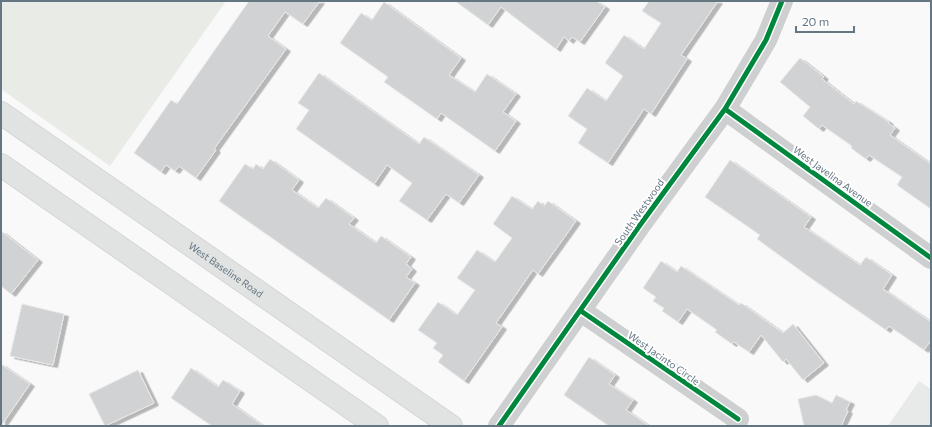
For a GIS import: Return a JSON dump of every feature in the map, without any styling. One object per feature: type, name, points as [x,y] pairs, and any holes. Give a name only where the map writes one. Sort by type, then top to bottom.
[{"type":"main road","name":"West Baseline Road","points":[[1,113],[451,426]]},
{"type":"main road","points":[[1,165],[377,426]]},
{"type":"street","name":"South Westwood","points":[[499,426],[725,109],[766,40],[782,1]]},
{"type":"street","name":"West Javelina Avenue","points":[[725,109],[931,258]]},
{"type":"street","name":"West Jacinto Circle","points":[[581,311],[738,420]]},
{"type":"shaded area","points":[[1,1],[226,1],[110,166],[1,89]]},
{"type":"shaded area","points":[[919,381],[931,389],[931,426],[888,426]]},
{"type":"building","points":[[249,1],[320,1],[303,24],[285,12],[268,36],[286,49],[214,149],[216,150],[196,178],[179,166],[175,171],[166,165],[161,172],[134,153],[171,100],[177,104]]},
{"type":"building","points":[[455,1],[596,1],[605,7],[580,42],[572,37],[569,41],[564,37],[556,49],[501,7],[488,25]]},
{"type":"building","points":[[649,1],[718,1],[681,55],[687,59],[651,114],[644,109],[608,163],[578,143],[587,129],[568,116],[587,88],[606,101],[623,76],[605,63],[624,35],[644,49],[661,23],[642,11]]},
{"type":"building","points":[[384,2],[461,58],[449,75],[475,92],[487,74],[516,94],[503,112],[516,121],[495,151],[441,113],[437,119],[384,82],[388,77],[340,43],[361,13],[372,20]]},
{"type":"building","points":[[800,58],[824,77],[822,79],[854,104],[856,101],[889,122],[888,123],[895,128],[890,135],[931,164],[931,209],[897,185],[902,177],[869,155],[866,159],[851,148],[852,146],[822,125],[819,129],[803,116],[810,107],[780,82]]},
{"type":"building","points":[[319,73],[419,144],[424,137],[479,175],[459,203],[446,194],[427,220],[399,201],[412,183],[387,165],[374,184],[296,129],[309,110],[298,103]]},
{"type":"building","points":[[270,159],[299,180],[292,190],[318,208],[326,198],[354,218],[349,224],[376,243],[381,236],[411,257],[406,264],[412,269],[406,277],[415,283],[389,320],[219,201],[245,164],[253,169],[256,164],[263,169]]},
{"type":"building","points":[[730,160],[811,217],[804,227],[860,265],[866,257],[892,275],[883,289],[931,322],[931,340],[924,350],[889,326],[886,330],[815,281],[757,239],[760,235],[705,197]]},
{"type":"building","points":[[512,196],[532,209],[538,201],[544,206],[548,201],[576,221],[538,274],[533,270],[496,323],[502,327],[464,381],[438,362],[443,355],[433,348],[437,343],[418,330],[438,302],[457,315],[475,290],[457,278],[477,250],[495,262],[512,238],[493,224]]},
{"type":"building","points":[[1,231],[38,260],[11,294],[1,286]]},
{"type":"building","points":[[661,261],[677,272],[681,266],[739,305],[741,303],[783,333],[793,324],[824,363],[803,380],[786,359],[783,362],[761,335],[749,352],[734,342],[732,344],[715,332],[717,330],[687,309],[678,322],[662,311],[664,308],[653,301],[656,297],[643,288]]},
{"type":"building","points":[[22,304],[64,314],[53,365],[10,356]]},
{"type":"building","points":[[589,357],[615,375],[609,384],[633,400],[626,410],[649,426],[609,426],[564,395]]},
{"type":"building","points":[[1,364],[30,384],[1,426]]},
{"type":"building","points":[[191,368],[218,387],[223,380],[240,391],[232,404],[263,426],[212,426],[171,398]]},
{"type":"building","points":[[138,370],[154,403],[105,426],[89,394]]},
{"type":"building","points":[[816,395],[832,403],[836,395],[850,402],[846,410],[848,411],[841,426],[804,426],[798,399]]},
{"type":"cycle path","points":[[499,426],[640,225],[725,109],[766,40],[782,1]]},
{"type":"cycle path","points":[[725,109],[931,258]]},
{"type":"cycle path","points":[[581,311],[738,419]]}]
